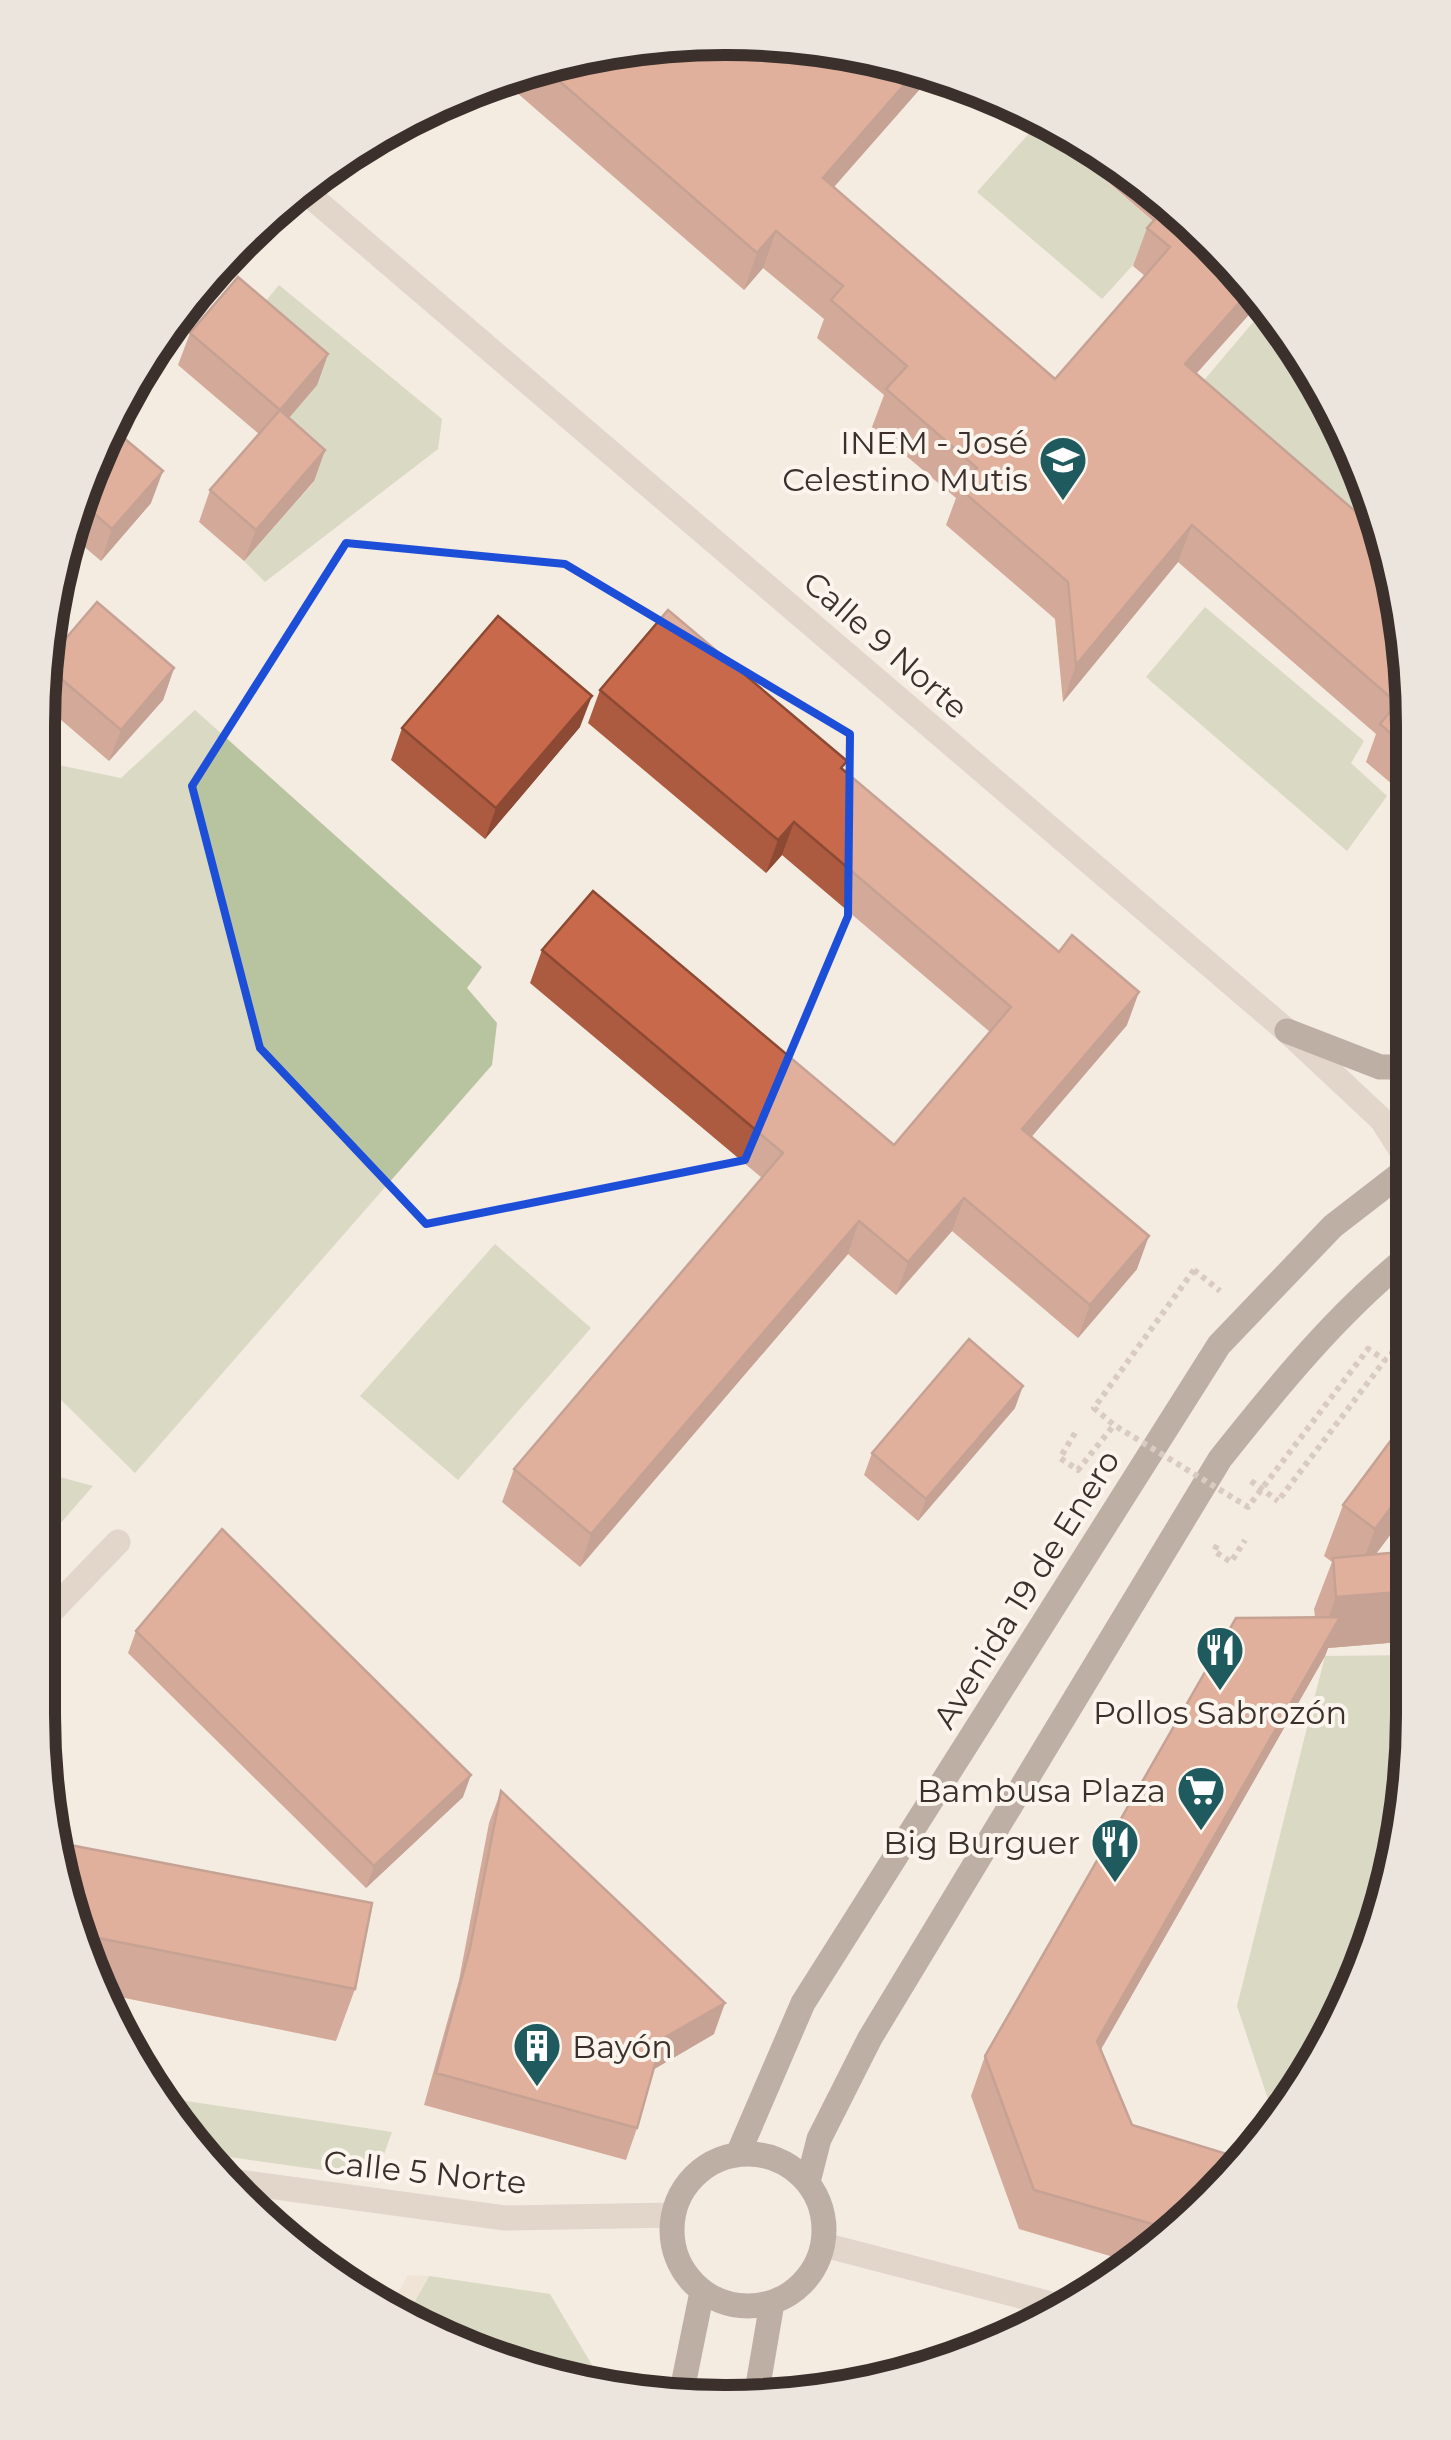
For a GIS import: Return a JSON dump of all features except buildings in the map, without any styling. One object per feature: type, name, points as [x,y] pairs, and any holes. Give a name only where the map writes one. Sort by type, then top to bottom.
[{"type":"main road","points":[[1287,1031],[1380,1068],[1396,1068]]},
{"type":"main road","name":"Avenida 19 de Enero","points":[[738,2154],[803,2003],[1219,1344],[1333,1226],[1396,1178]]},
{"type":"main road","points":[[808,2182],[819,2139],[870,2038],[1220,1459],[1280,1384],[1396,1267]]},
{"type":"main road","points":[[738,2154],[779,2160],[808,2182],[825,2220],[824,2244],[806,2280],[772,2303],[741,2306],[702,2292],[677,2258],[671,2237],[680,2193],[696,2174],[738,2154]]},
{"type":"main road","points":[[683,2384],[702,2292]]},
{"type":"main road","points":[[758,2384],[772,2303]]},
{"type":"street","name":"Calle 9 Norte","points":[[312,198],[1287,1031],[1382,1120],[1396,1141]]},
{"type":"street","points":[[55,1607],[118,1542]]},
{"type":"street","name":"Calle 5 Norte","points":[[245,2183],[505,2218],[673,2215]]},
{"type":"street","points":[[824,2244],[1047,2303]]},
{"type":"path","points":[[1194,1270],[1094,1408],[1114,1425],[1248,1507],[1368,1349],[1385,1360],[1278,1502]]},
{"type":"path","points":[[1074,1434],[1060,1458],[1078,1470],[1114,1425]]},
{"type":"path","points":[[1231,1518],[1240,1502]]},
{"type":"path","points":[[1222,1535],[1214,1551],[1231,1562],[1245,1540]]},
{"type":"highlighted area","points":[[346,543],[565,564],[850,734],[848,916],[745,1160],[426,1224],[260,1048],[192,786]]},
{"type":"green space","points":[[1032,130],[1076,154],[1164,231],[1102,299],[977,192]]},
{"type":"green space","points":[[279,285],[442,419],[438,449],[265,582],[244,561],[314,482],[246,325]]},
{"type":"green space","points":[[1257,317],[1327,429],[1360,510],[1375,561],[1189,398]]},
{"type":"green space","points":[[1205,607],[1364,741],[1351,763],[1387,796],[1347,851],[1146,677]]},
{"type":"green space","points":[[195,710],[482,967],[467,988],[497,1023],[492,1065],[135,1473],[55,1394],[55,764],[121,778]]},
{"type":"green space","points":[[495,1244],[591,1328],[458,1480],[360,1396]]},
{"type":"green space","points":[[55,1476],[93,1486],[55,1530]]},
{"type":"green space","points":[[1396,1655],[1395,1758],[1390,1802],[1373,1888],[1345,1971],[1306,2050],[1270,2105],[1237,2006],[1325,1656]]},
{"type":"green space","points":[[177,2100],[392,2132],[379,2168],[357,2175],[220,2156]]},
{"type":"green space","points":[[429,2276],[550,2294],[596,2372],[510,2349],[412,2307]]},
{"type":"shaded area","points":[[408,2275],[429,2276],[412,2307],[395,2298]]},
{"type":"place","name":"INEM - José Celestino Mutis","points":[[1063,502]]},
{"type":"place","name":"Pollos Sabrozón","points":[[1220,1692]]},
{"type":"place","name":"Bambusa Plaza","points":[[1201,1832]]},
{"type":"place","name":"Big Burguer","points":[[1115,1884]]},
{"type":"place","name":"Bayón","points":[[537,2088]]}]
